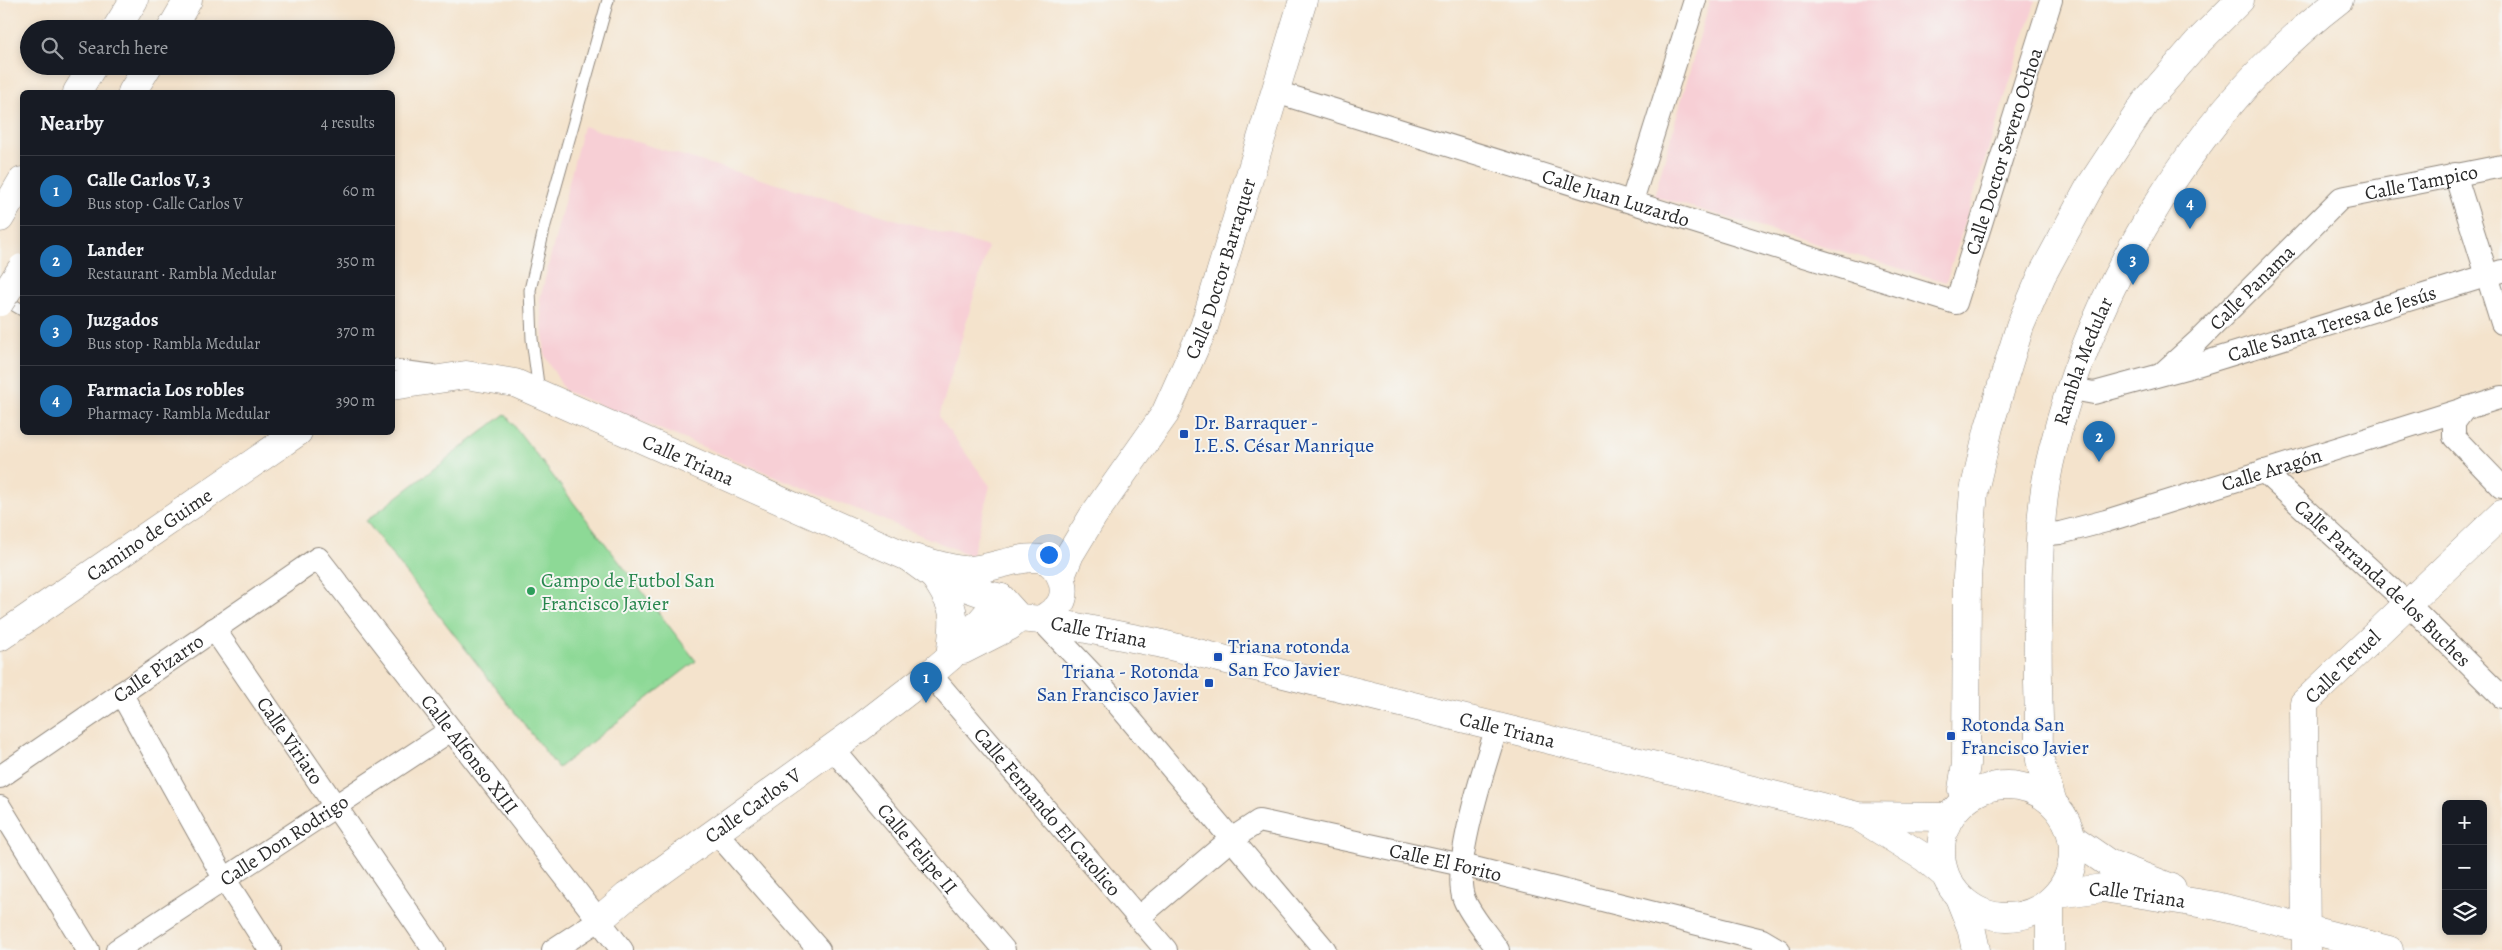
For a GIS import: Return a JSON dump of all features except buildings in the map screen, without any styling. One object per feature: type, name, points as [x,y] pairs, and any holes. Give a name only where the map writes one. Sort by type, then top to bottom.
[{"type":"main road","points":[[122,20],[134,0]]},
{"type":"main road","name":"Calle Doctor Barraquer","points":[[1063,582],[1070,554],[1093,516],[1165,414],[1204,327],[1303,0]]},
{"type":"main road","points":[[1976,950],[1972,927],[1959,897],[1944,874],[1940,848],[1943,832],[1957,808],[1966,764],[1967,577],[1974,491],[1989,427],[2020,326],[2042,275],[2090,188],[2145,103],[2197,43],[2240,0]]},
{"type":"main road","name":"Rambla Medular","points":[[2054,803],[2040,759],[2037,650],[2040,535],[2052,451],[2083,351],[2115,280],[2142,231],[2177,176],[2244,88],[2282,49],[2339,0]]},
{"type":"main road","points":[[78,90],[87,75]]},
{"type":"main road","points":[[133,90],[142,75]]},
{"type":"main road","points":[[0,218],[20,184]]},
{"type":"main road","points":[[0,302],[20,271]]},
{"type":"main road","points":[[395,386],[466,375]]},
{"type":"main road","name":"Calle Triana","points":[[466,375],[515,383],[908,556]]},
{"type":"main road","name":"Camino de Guime","points":[[0,637],[294,435]]},
{"type":"main road","name":"Calle Teruel","points":[[2305,940],[2304,703],[2502,514]]},
{"type":"main road","name":"Calle Doctor Barraquer","points":[[908,556],[965,571],[1022,560],[1054,552],[1093,516]]},
{"type":"main road","points":[[908,556],[934,576],[951,601],[954,616],[940,665]]},
{"type":"main road","points":[[934,576],[1001,598],[1030,619],[1058,608],[1063,582],[1048,562],[1022,560],[1002,578],[1001,598]]},
{"type":"main road","name":"Calle Triana","points":[[1063,582],[1091,617],[1158,643]]},
{"type":"main road","name":"Calle Carlos V","points":[[940,665],[1001,598]]},
{"type":"main road","name":"Calle Triana","points":[[1030,619],[1158,643],[1858,816],[1925,858],[1944,874]]},
{"type":"main road","name":"Calle Carlos V","points":[[599,920],[627,896],[714,831],[832,748],[940,665],[1010,626],[1030,619]]},
{"type":"main road","points":[[1957,808],[1986,787],[2010,784],[2033,790],[2054,803],[2066,819],[2072,838],[2073,858],[2068,877],[2054,898],[2032,913],[2012,917],[1992,915],[1973,908],[1959,897]]},
{"type":"main road","name":"Calle Triana","points":[[1858,816],[1957,808]]},
{"type":"main road","name":"Calle Triana","points":[[2072,838],[2108,863],[2305,940],[2389,950]]},
{"type":"main road","name":"Calle Triana","points":[[2054,898],[2103,888],[2217,906]]},
{"type":"main road","points":[[2050,950],[2054,898]]},
{"type":"street","points":[[1632,201],[1695,0]]},
{"type":"street","name":"Calle Doctor Severo Ochoa","points":[[1956,303],[2051,0]]},
{"type":"street","points":[[2222,0],[2232,0]]},
{"type":"street","name":"Calle Juan Luzardo","points":[[1276,92],[1956,303]]},
{"type":"street","name":"Calle Tampico","points":[[2341,198],[2502,166]]},
{"type":"street","points":[[2455,174],[2495,274],[2502,323]]},
{"type":"street","name":"Calle Panama","points":[[2162,374],[2197,342],[2341,198]]},
{"type":"street","name":"Calle Santa Teresa de Jesús","points":[[2072,386],[2082,391],[2094,393],[2495,274]]},
{"type":"street","name":"Calle Aragón","points":[[2040,535],[2106,521],[2502,397]]},
{"type":"street","points":[[2465,408],[2454,423],[2454,437],[2502,487]]},
{"type":"street","name":"Calle Parranda de los Buches","points":[[2263,471],[2408,604],[2502,697]]},
{"type":"street","name":"Calle Pizarro","points":[[0,777],[318,558]]},
{"type":"street","name":"Calle Alfonso XIII","points":[[318,558],[622,950]]},
{"type":"street","points":[[1030,619],[1093,675],[1230,840],[1325,950]]},
{"type":"street","name":"Calle Viriato","points":[[214,630],[434,950]]},
{"type":"street","name":"Calle Fernando El Catolico","points":[[940,665],[1166,950]]},
{"type":"street","points":[[121,693],[224,880],[270,950]]},
{"type":"street","points":[[1498,727],[1480,781],[1462,865],[1463,898],[1498,950]]},
{"type":"street","name":"Calle Don Rodrigo","points":[[117,950],[451,730]]},
{"type":"street","name":"Calle Felipe II","points":[[832,748],[1004,950]]},
{"type":"street","points":[[0,807],[88,950]]},
{"type":"street","name":"Calle El Forito","points":[[1139,917],[1230,840],[1259,821],[1462,865],[1762,940],[1779,950]]},
{"type":"street","points":[[714,831],[819,950]]},
{"type":"street","name":"Calle Carlos V","points":[[553,950],[599,920]]},
{"type":"lane","points":[[539,394],[532,339],[530,290],[545,225],[608,0]]},
{"type":"lane","points":[[0,297],[20,309]]},
{"type":"lane","points":[[395,365],[466,375]]},
{"type":"shaded area","points":[[1710,0],[2036,0],[1946,282],[1654,196]]},
{"type":"shaded area","points":[[583,126],[988,247],[939,417],[990,486],[972,556],[565,391],[545,356],[540,299]]},
{"type":"green space","name":"Campo de Futbol San Francisco Javier","points":[[505,414],[696,661],[558,768],[366,521]]},
{"type":"place","name":"Farmacia Los robles","points":[[2190,229]]},
{"type":"place","name":"Juzgados","points":[[2133,285]]},
{"type":"place","name":"Dr. Barraquer - I.E.S. César Manrique","points":[[1184,434]]},
{"type":"place","name":"Lander","points":[[2099,462]]},
{"type":"place","name":"Campo de Futbol San Francisco Javier","points":[[531,591]]},
{"type":"place","name":"Triana rotonda San Fco Javier","points":[[1218,657]]},
{"type":"place","name":"Triana - Rotonda San Francisco Javier","points":[[1209,683]]},
{"type":"place","name":"Calle Carlos V, 3","points":[[926,703]]},
{"type":"place","name":"Rotonda San Francisco Javier","points":[[1951,736]]}]
